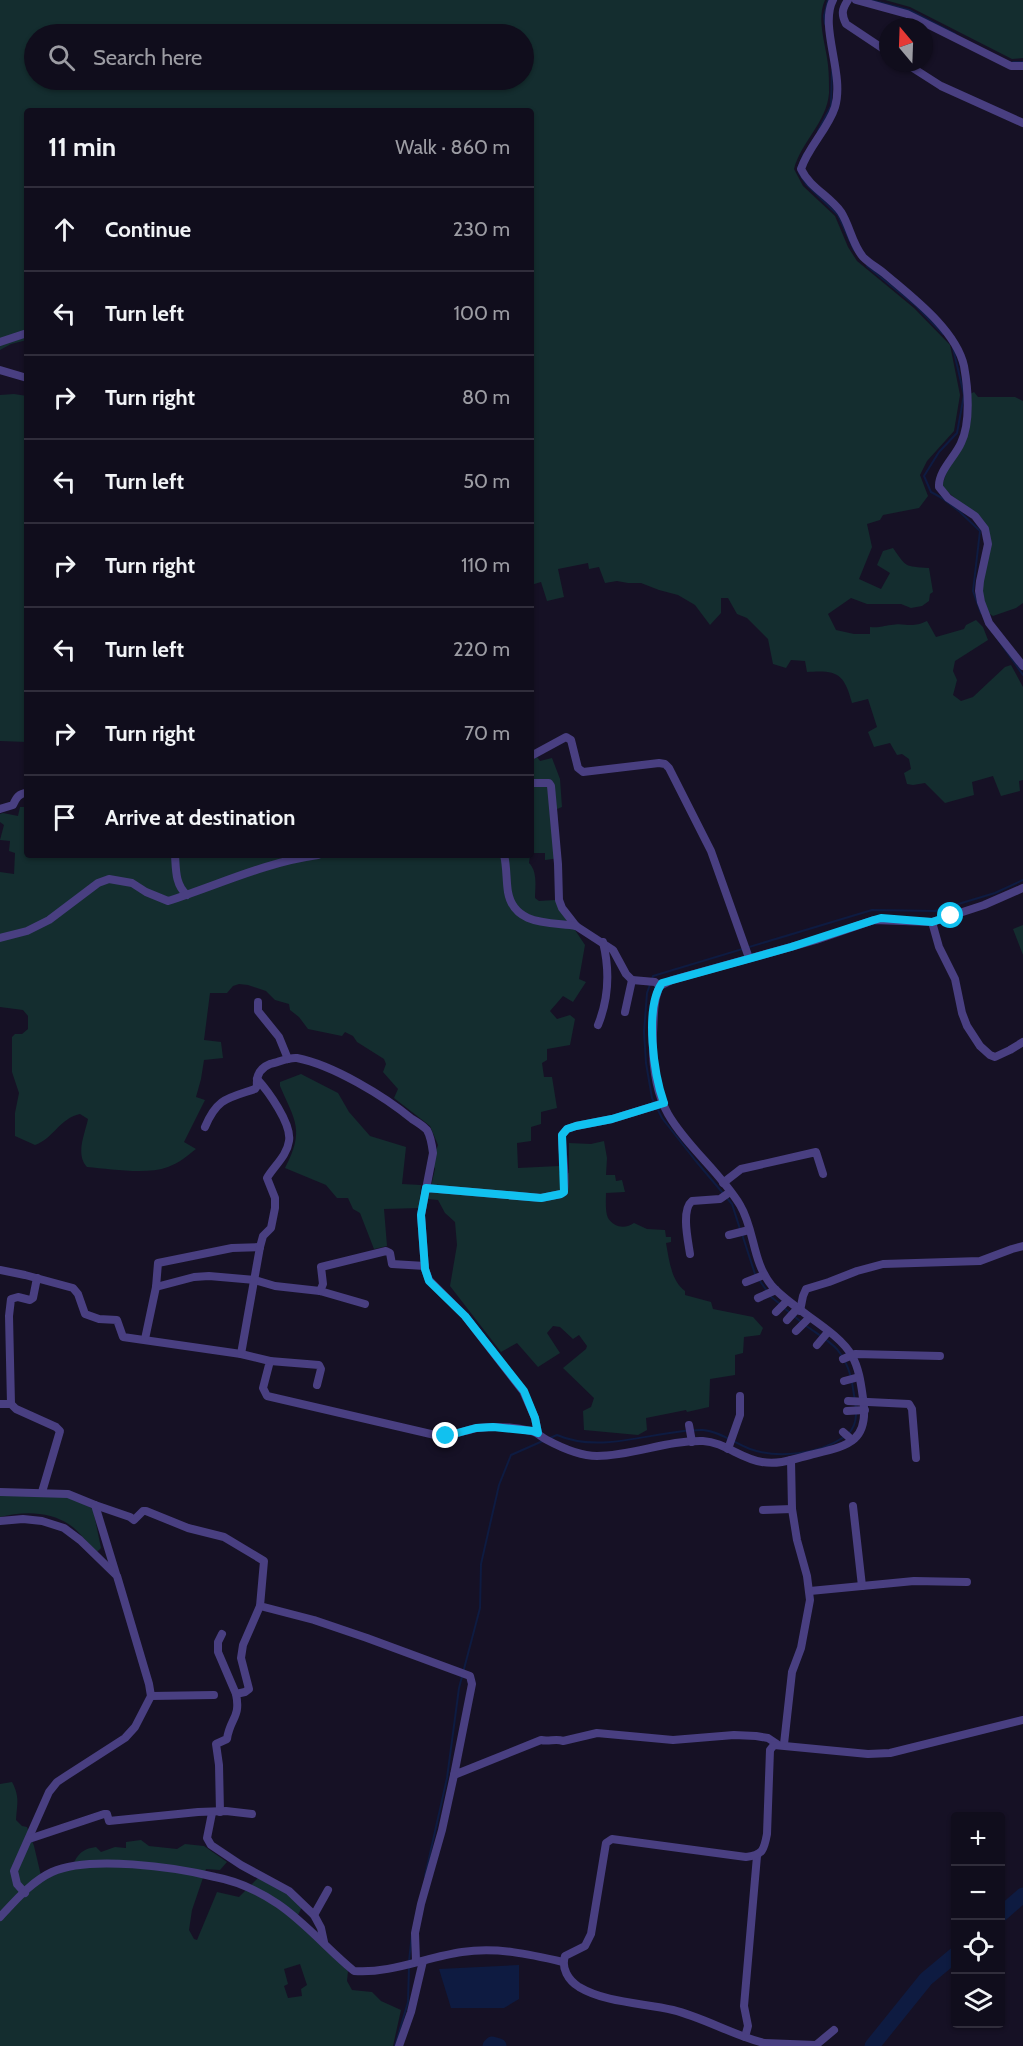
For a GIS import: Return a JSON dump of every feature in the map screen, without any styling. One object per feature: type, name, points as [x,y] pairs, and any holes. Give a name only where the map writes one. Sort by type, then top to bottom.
[{"type":"street","points":[[833,0],[827,16],[836,65],[835,106],[801,169],[809,182],[841,213],[854,243],[863,256],[924,308],[954,341],[963,364],[966,394],[965,429],[963,440],[941,476],[939,487],[948,498],[975,516],[985,530],[988,544],[980,581],[981,602],[989,623],[1023,666]]},
{"type":"street","points":[[848,0],[842,10],[842,17],[846,24],[879,46]]},
{"type":"street","points":[[856,0],[908,14],[1011,66],[1023,66]]},
{"type":"street","points":[[919,72],[941,86],[1023,123]]},
{"type":"street","points":[[0,342],[24,334]]},
{"type":"street","points":[[0,370],[24,377]]},
{"type":"street","points":[[534,754],[566,737],[571,740],[578,768],[583,772],[665,764],[711,851],[749,957]]},
{"type":"street","points":[[534,783],[549,783],[551,786],[559,900],[576,926],[613,950],[626,974],[632,980],[658,984],[881,918],[932,922],[984,905],[1023,888]]},
{"type":"street","points":[[0,809],[13,805],[17,797],[24,793]]},
{"type":"street","points":[[175,858],[180,889],[187,895]]},
{"type":"street","points":[[0,938],[27,931],[49,920],[98,883],[109,879],[132,883],[146,892],[168,900],[259,868],[304,858]]},
{"type":"street","points":[[504,858],[509,896],[516,911],[528,920],[576,926]]},
{"type":"street","points":[[932,922],[939,947],[955,979],[967,1026],[980,1046],[994,1057],[1023,1042]]},
{"type":"street","points":[[598,1025],[607,994],[606,957],[603,942]]},
{"type":"street","points":[[625,1012],[632,980]]},
{"type":"street","points":[[270,1361],[263,1388],[267,1396],[435,1435],[455,1435],[476,1428],[493,1427],[533,1431],[554,1444],[587,1455],[639,1452],[690,1433],[713,1442],[730,1443],[750,1459],[777,1463],[826,1446],[864,1426],[855,1406],[851,1379],[852,1355],[839,1340],[822,1338],[802,1324],[793,1314],[780,1307],[773,1291],[755,1278],[759,1265],[746,1231],[742,1208],[725,1195],[723,1183],[668,1114],[657,1106],[652,1049],[658,984]]},
{"type":"street","points":[[258,1002],[258,1011],[279,1037],[288,1059]]},
{"type":"street","points":[[205,1127],[217,1106],[225,1099],[255,1089],[260,1071],[266,1066],[296,1058],[313,1062],[349,1078],[398,1107],[427,1131],[433,1153],[421,1215],[425,1266],[429,1281],[465,1316],[524,1391],[540,1436]]},
{"type":"street","points":[[241,1354],[260,1247],[264,1234],[271,1228],[275,1208],[267,1178],[283,1155],[289,1141],[287,1125],[264,1086],[257,1079]]},
{"type":"street","points":[[426,1188],[541,1198],[561,1194],[565,1186],[562,1158],[563,1132],[576,1126],[612,1119],[657,1106]]},
{"type":"street","points":[[723,1183],[741,1169],[814,1153],[818,1153],[823,1174]]},
{"type":"street","points":[[690,1254],[687,1205],[692,1201],[725,1195]]},
{"type":"street","points":[[731,1234],[746,1231]]},
{"type":"street","points":[[793,1314],[806,1289],[857,1271],[893,1263],[980,1262],[1012,1248],[1023,1246]]},
{"type":"street","points":[[145,1339],[156,1287],[158,1263],[232,1248],[260,1247]]},
{"type":"street","points":[[320,1291],[323,1284],[321,1267],[386,1251],[390,1253],[392,1264],[425,1266]]},
{"type":"street","points":[[0,1270],[73,1288],[78,1293],[85,1314],[99,1319],[117,1320],[123,1337],[241,1354],[270,1361],[319,1365],[321,1369],[318,1386]]},
{"type":"street","points":[[156,1287],[194,1277],[209,1276],[255,1280],[275,1286],[320,1291],[365,1304]]},
{"type":"street","points":[[37,1278],[33,1298],[30,1300],[14,1298],[10,1302],[11,1404],[16,1409],[56,1426],[60,1431],[42,1492]]},
{"type":"street","points":[[760,1298],[773,1291]]},
{"type":"street","points":[[843,1359],[852,1355],[940,1356]]},
{"type":"street","points":[[730,1443],[740,1415],[740,1396]]},
{"type":"street","points":[[0,1404],[11,1404]]},
{"type":"street","points":[[855,1406],[909,1404],[916,1458]]},
{"type":"street","points":[[781,1744],[792,1672],[801,1648],[810,1591],[792,1509],[791,1460]]},
{"type":"street","points":[[0,1492],[68,1494],[134,1520],[146,1511],[189,1528],[224,1537],[264,1562],[260,1606],[243,1645],[241,1658],[249,1689],[236,1694]]},
{"type":"street","points":[[25,1893],[17,1884],[14,1871],[49,1792],[57,1782],[125,1738],[135,1727],[151,1696],[141,1654],[95,1505]]},
{"type":"street","points":[[854,1506],[862,1586]]},
{"type":"street","points":[[763,1510],[792,1509]]},
{"type":"street","points":[[0,1521],[23,1519],[42,1521],[64,1528],[80,1540],[117,1576]]},
{"type":"street","points":[[810,1591],[914,1581],[967,1582]]},
{"type":"street","points":[[260,1606],[314,1620],[470,1676],[472,1684],[454,1775],[442,1830],[421,1904],[416,1933],[418,1961],[411,2012],[399,2046]]},
{"type":"street","points":[[222,1634],[218,1652],[236,1694],[238,1710],[230,1725],[227,1739],[216,1744],[219,1765],[216,1812],[207,1838],[211,1845],[241,1865],[289,1892],[314,1915],[321,1928],[324,1942]]},
{"type":"street","points":[[151,1696],[214,1695]]},
{"type":"street","points":[[834,2030],[816,2045],[766,2045],[724,2030],[710,2021],[673,2010],[590,1992],[573,1982],[564,1969],[563,1962],[565,1956],[585,1946],[591,1934],[604,1848],[612,1839],[746,1857],[757,1856],[765,1848],[770,1750],[774,1744],[868,1754],[890,1753],[1023,1720]]},
{"type":"street","points":[[454,1775],[541,1740],[547,1742],[558,1739],[562,1741],[597,1733],[673,1740],[734,1735],[756,1736],[781,1744]]},
{"type":"street","points":[[29,1839],[104,1814],[112,1822],[164,1815],[216,1812],[252,1814]]},
{"type":"street","points":[[745,2037],[748,2026],[744,2006],[757,1856]]},
{"type":"street","points":[[0,1917],[38,1880],[53,1871],[76,1866],[108,1864],[158,1867],[217,1877],[253,1890],[279,1905],[324,1942],[354,1971],[375,1971],[463,1952],[502,1950],[517,1951],[563,1962]]},
{"type":"street","points":[[314,1915],[328,1890]]},
{"type":"green space","points":[[0,0],[825,0],[821,24],[828,68],[829,93],[824,113],[797,159],[794,169],[803,186],[835,216],[848,247],[857,261],[914,308],[950,345],[960,395],[954,431],[927,461],[920,475],[928,496],[919,508],[883,515],[880,520],[867,524],[872,547],[859,579],[881,589],[890,573],[877,565],[883,551],[893,548],[907,565],[929,568],[933,592],[930,594],[929,601],[922,606],[911,608],[901,604],[867,604],[851,598],[828,614],[836,630],[854,634],[870,634],[870,627],[896,624],[916,625],[927,621],[936,637],[964,629],[966,625],[976,620],[983,627],[988,640],[955,661],[953,671],[957,680],[953,695],[961,701],[973,697],[1005,667],[1011,665],[1023,687],[1023,780],[1019,781],[1020,791],[1001,796],[993,776],[972,782],[974,795],[945,803],[925,783],[907,784],[904,773],[911,769],[909,759],[902,754],[897,755],[890,743],[874,747],[868,732],[877,727],[868,699],[852,703],[842,679],[832,673],[807,672],[805,661],[791,660],[786,668],[773,664],[768,639],[747,618],[737,614],[728,598],[721,598],[721,613],[710,625],[695,605],[678,595],[641,583],[617,581],[605,583],[599,567],[589,569],[588,563],[558,569],[564,597],[547,601],[541,582],[534,584],[534,108],[24,108],[24,341],[0,350]]},
{"type":"green space","points":[[885,0],[1023,0],[1023,58],[1012,59],[910,7]]},
{"type":"green space","points":[[974,392],[978,397],[1015,397],[1023,401],[1023,603],[1016,608],[993,616],[987,612],[982,591],[988,528],[978,516],[942,486],[947,471],[961,449],[970,394]]},
{"type":"green space","points":[[0,395],[24,396],[24,742],[0,741]]},
{"type":"green space","points":[[537,757],[540,761],[552,758],[560,779],[562,807],[557,809],[560,858],[545,860],[545,853],[534,853],[534,759]]},
{"type":"green space","points":[[20,807],[24,807],[24,858],[530,858],[529,863],[535,875],[535,898],[539,901],[555,900],[585,945],[579,979],[586,982],[573,1002],[563,996],[550,1011],[557,1019],[570,1015],[575,1019],[570,1045],[547,1049],[547,1060],[542,1063],[544,1077],[552,1077],[557,1108],[541,1112],[541,1124],[531,1127],[531,1141],[517,1143],[518,1168],[559,1166],[559,1173],[569,1173],[569,1143],[591,1144],[604,1141],[607,1158],[606,1175],[615,1175],[616,1181],[622,1180],[625,1192],[606,1193],[606,1213],[613,1224],[627,1226],[634,1223],[647,1229],[665,1230],[666,1237],[671,1237],[671,1242],[666,1243],[671,1269],[680,1287],[685,1291],[685,1295],[711,1302],[713,1309],[753,1317],[763,1328],[760,1335],[744,1337],[743,1353],[735,1355],[735,1375],[710,1379],[709,1407],[646,1418],[647,1430],[638,1435],[584,1430],[583,1411],[591,1407],[594,1398],[563,1368],[586,1349],[587,1346],[579,1335],[573,1339],[560,1327],[553,1326],[547,1333],[560,1353],[538,1367],[517,1343],[501,1352],[450,1286],[457,1245],[455,1222],[445,1213],[438,1200],[428,1199],[435,1169],[430,1156],[438,1145],[430,1126],[394,1098],[398,1089],[383,1072],[386,1064],[384,1059],[345,1032],[342,1036],[308,1029],[290,1010],[289,1004],[275,1000],[266,991],[239,984],[233,986],[227,993],[210,993],[204,1040],[221,1042],[223,1058],[204,1060],[196,1097],[205,1100],[184,1142],[196,1149],[183,1159],[168,1167],[149,1171],[87,1167],[83,1162],[81,1150],[88,1119],[80,1114],[67,1120],[47,1138],[35,1145],[15,1136],[15,1113],[19,1093],[12,1072],[12,1037],[28,1029],[28,1016],[23,1010],[0,1007],[0,872],[14,874],[15,853],[9,851],[10,841],[0,840],[4,825],[0,822],[0,814],[18,816]]},
{"type":"green space","points":[[1023,925],[1023,955],[1013,929]]},
{"type":"green space","points":[[301,1074],[338,1093],[349,1112],[370,1136],[406,1147],[402,1184],[421,1185],[419,1208],[384,1209],[387,1246],[374,1249],[360,1213],[353,1209],[348,1198],[337,1198],[326,1185],[285,1168],[295,1144],[296,1126],[280,1082]]},
{"type":"green space","points":[[0,1495],[71,1497],[93,1509],[101,1548],[97,1552],[74,1528],[54,1517],[27,1513],[0,1517]]},
{"type":"green space","points":[[12,1782],[15,1787],[16,1820],[22,1826],[27,1827],[42,1880],[71,1869],[78,1856],[87,1849],[96,1847],[101,1852],[115,1847],[126,1848],[126,1842],[141,1840],[149,1846],[177,1849],[185,1844],[204,1846],[227,1862],[220,1870],[206,1869],[192,1910],[189,1930],[194,1939],[197,1940],[217,1892],[239,1897],[258,1878],[288,1894],[302,1907],[295,1921],[348,1971],[347,1981],[352,1990],[372,1992],[381,2001],[401,2010],[393,2046],[0,2046],[0,1784]],"holes":[[[300,1964],[307,1985],[301,1989],[302,1996],[288,1998],[284,1986],[288,1984],[284,1969]]]},
{"type":"water","points":[[519,1965],[519,1999],[504,2008],[451,2008],[439,1969]]},
{"type":"waterway","points":[[825,24],[824,16],[828,0]]},
{"type":"waterway","points":[[871,0],[909,10],[955,34]]},
{"type":"waterway","points":[[1013,62],[1023,62]]},
{"type":"waterway","points":[[818,131],[831,106],[832,71]]},
{"type":"waterway","points":[[798,168],[804,154]]},
{"type":"waterway","points":[[799,173],[806,184],[838,215],[854,250]]},
{"type":"waterway","points":[[867,266],[916,306],[943,334]]},
{"type":"waterway","points":[[953,348],[964,395],[957,433],[939,452],[924,476],[931,492],[960,512],[980,531],[973,591],[981,613]]},
{"type":"waterway","points":[[997,638],[1023,675]]},
{"type":"waterway","points":[[740,1229],[732,1204],[662,1118],[652,1098],[644,1032],[647,993],[653,976],[872,910],[935,911],[995,893],[1023,880]]},
{"type":"waterway","points":[[742,1234],[755,1274],[767,1291]]},
{"type":"waterway","points":[[770,1296],[780,1304]]},
{"type":"waterway","points":[[784,1308],[800,1321]]},
{"type":"waterway","points":[[805,1325],[834,1346],[844,1358],[851,1377]]},
{"type":"waterway","points":[[848,1434],[855,1423],[856,1416],[852,1382]]},
{"type":"waterway","points":[[550,1438],[557,1435],[593,1443],[703,1430],[721,1435],[750,1449],[785,1454],[811,1451],[844,1437]]},
{"type":"waterway","points":[[425,1876],[447,1778],[459,1688],[480,1608],[481,1564],[499,1485],[511,1455],[545,1440]]},
{"type":"waterway","points":[[1005,1911],[1023,1895]]},
{"type":"waterway","points":[[409,1961],[412,1934]]},
{"type":"waterway","points":[[872,2046],[926,1979],[951,1958]]},
{"type":"waterway","points":[[395,2046],[408,2002],[409,1967]]},
{"type":"waterway","points":[[490,2046],[492,2044],[499,2046]]},
{"type":"route","points":[[446,1436],[476,1428],[493,1427],[538,1433],[535,1418],[524,1391],[465,1316],[429,1281],[425,1269],[421,1215],[426,1188],[541,1198],[564,1192],[563,1132],[576,1126],[612,1119],[664,1103],[652,1049],[656,996],[662,983],[791,947],[881,918],[932,922],[951,916]]}]
